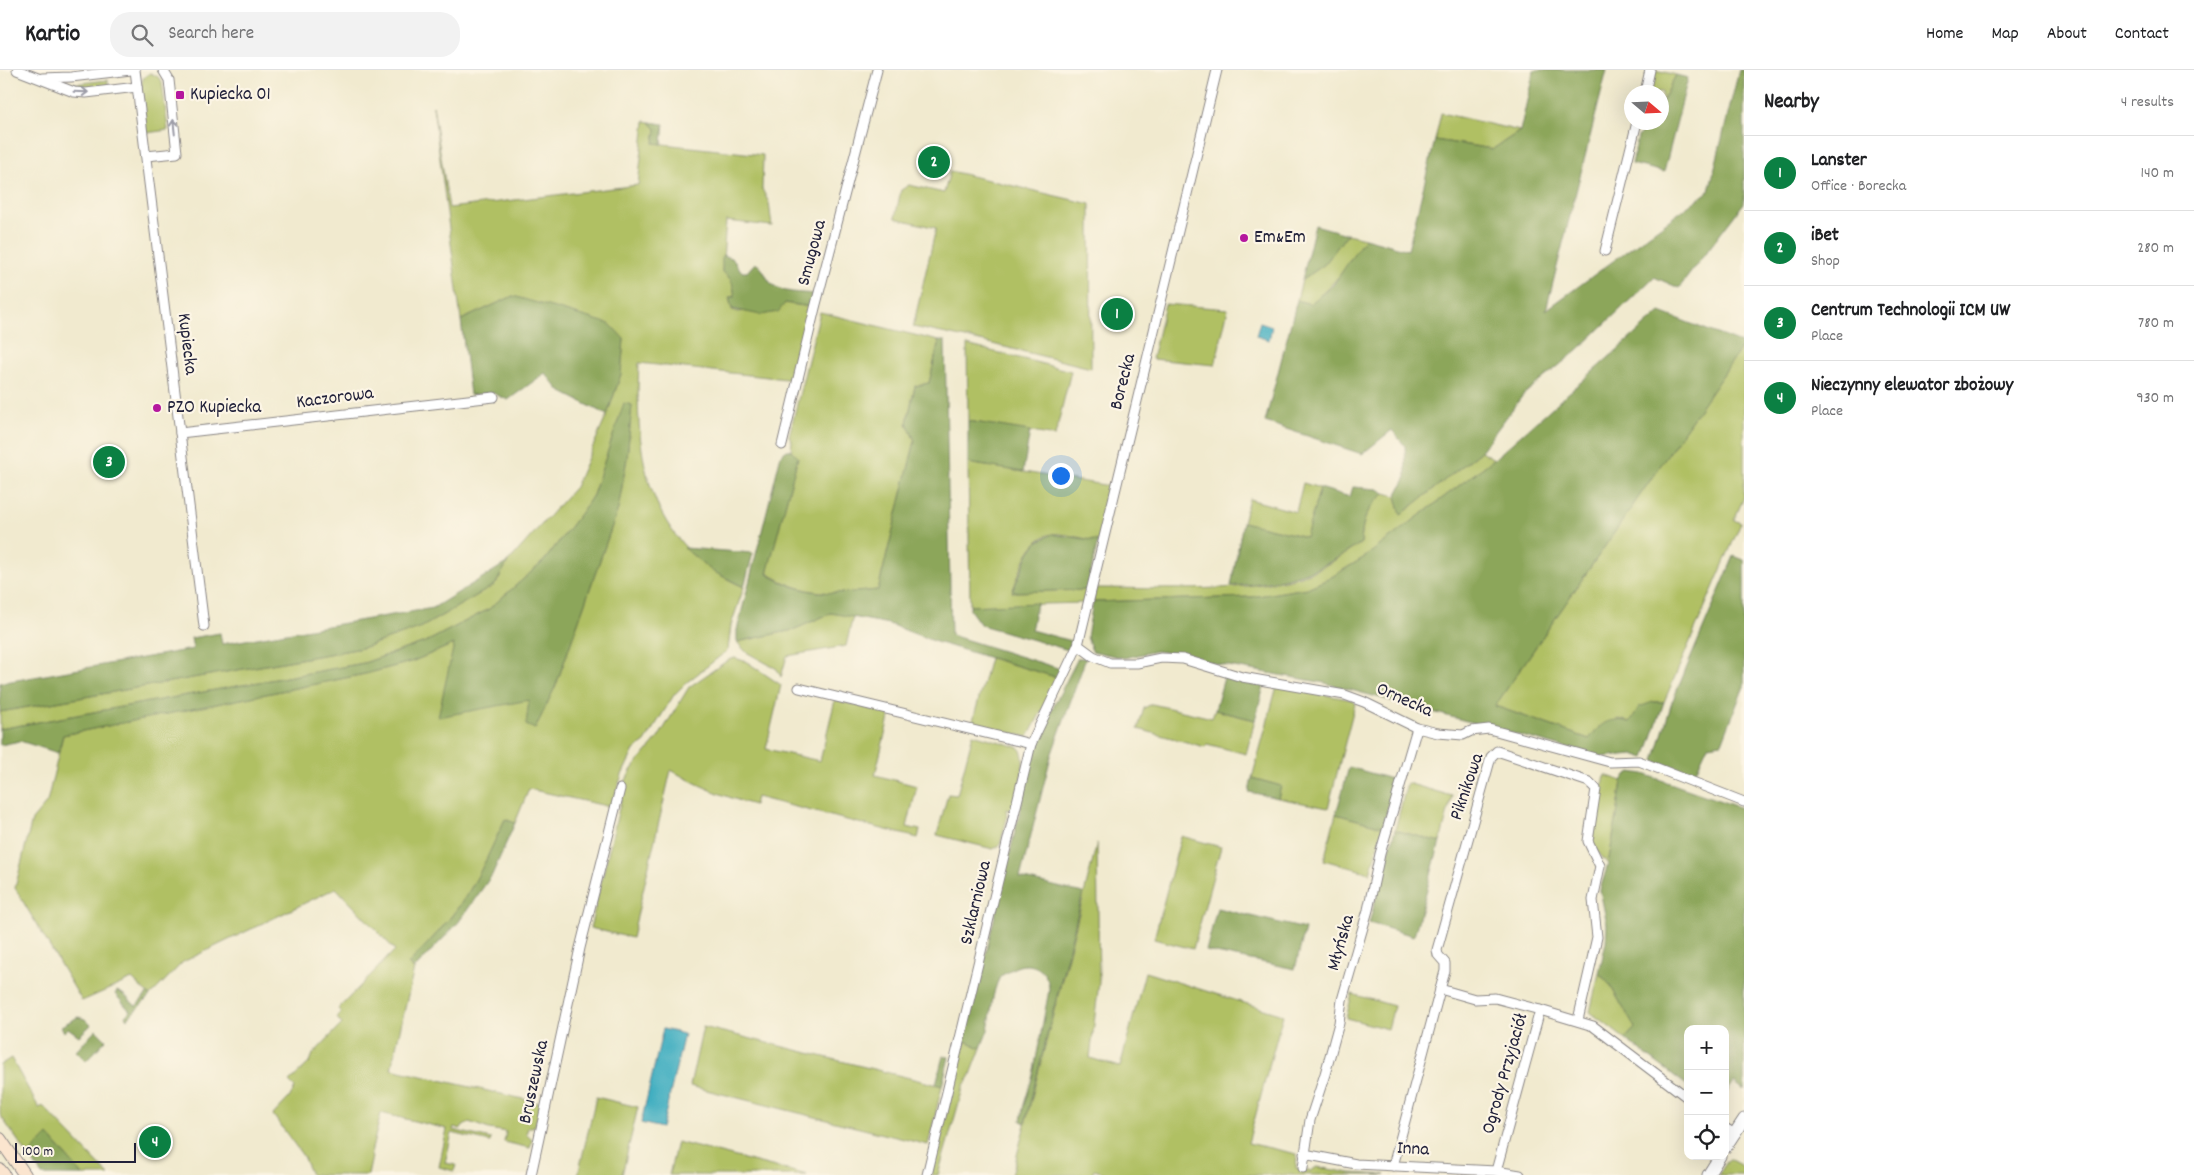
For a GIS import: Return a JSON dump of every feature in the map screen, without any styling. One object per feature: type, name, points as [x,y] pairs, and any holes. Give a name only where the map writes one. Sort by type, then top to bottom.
[{"type":"main road","points":[[0,1139],[25,1175]]},
{"type":"main road","points":[[0,1170],[4,1175]]},
{"type":"street","points":[[17,70],[74,92],[86,93],[137,87]]},
{"type":"street","points":[[35,78],[53,79],[131,70]]},
{"type":"street","name":"Kupiecka","points":[[135,70],[204,626]]},
{"type":"street","points":[[146,156],[177,152],[169,80],[163,70]]},
{"type":"street","name":"Smugowa","points":[[782,445],[815,308],[877,70]]},
{"type":"street","name":"Borecka","points":[[1078,645],[1217,70]]},
{"type":"street","points":[[1647,85],[1650,70]]},
{"type":"street","points":[[1605,251],[1635,130]]},
{"type":"street","name":"Kaczorowa","points":[[180,433],[494,397]]},
{"type":"street","name":"Ornecka","points":[[1078,645],[1093,656],[1110,663],[1137,663],[1161,658],[1183,659],[1242,677],[1345,696],[1364,702],[1417,728],[1451,735],[1489,729],[1500,730],[1559,749],[1610,762],[1639,761],[1744,802]]},
{"type":"street","name":"Szklarniowa","points":[[927,1175],[1032,744],[1078,645]]},
{"type":"street","points":[[799,688],[1032,744]]},
{"type":"street","name":"Młyńska","points":[[1303,1168],[1310,1120],[1330,1057],[1342,1000],[1368,910],[1380,854],[1417,728]]},
{"type":"street","name":"Piknikowa","points":[[1393,1166],[1445,968],[1437,950],[1494,752],[1500,751],[1589,782],[1596,789],[1588,842],[1600,866],[1593,896],[1597,937],[1578,1020]]},
{"type":"street","name":"Bruszewska","points":[[531,1175],[570,996],[620,789]]},
{"type":"street","points":[[1440,989],[1475,999],[1495,998],[1540,1010]]},
{"type":"street","name":"Ogrody Przyjaciół","points":[[1496,1171],[1540,1010],[1593,1026],[1684,1095]]},
{"type":"street","points":[[1730,1131],[1744,1119]]},
{"type":"street","name":"Inna","points":[[1304,1154],[1356,1164],[1496,1171],[1520,1175]]},
{"type":"street","points":[[1708,1175],[1717,1160]]},
{"type":"green space","points":[[1534,70],[1607,70],[1546,310],[1709,191],[1739,70],[1744,70],[1744,203],[1679,288],[1654,277],[1579,349],[1523,395],[1481,451],[1401,515],[1396,496],[1406,477],[1405,446],[1392,430],[1362,454],[1265,422],[1297,300],[1310,304],[1333,285],[1365,238],[1408,250],[1435,140],[1493,149],[1520,131]]},
{"type":"green space","points":[[1656,70],[1676,75],[1669,88],[1669,85],[1652,85]]},
{"type":"green space","points":[[150,73],[157,76],[162,82],[168,130],[146,133],[141,84],[144,77]]},
{"type":"green space","points":[[1676,75],[1688,78],[1664,172],[1632,164],[1638,137],[1643,130],[1669,130],[1669,88]]},
{"type":"green space","points":[[108,80],[108,87],[80,90],[73,87],[74,84]]},
{"type":"green space","points":[[433,106],[449,208],[638,185],[645,121],[650,122],[656,129],[654,143],[763,155],[762,189],[769,203],[772,226],[726,221],[722,272],[730,279],[733,285],[735,297],[729,297],[732,310],[739,312],[784,303],[811,307],[795,380],[639,363],[638,398],[640,432],[645,464],[654,495],[667,523],[686,548],[712,569],[744,587],[731,625],[728,650],[686,683],[674,695],[645,742],[634,750],[622,775],[611,807],[529,789],[515,823],[505,820],[481,870],[458,908],[409,964],[414,969],[391,1069],[541,1103],[535,1126],[528,1128],[526,1134],[532,1140],[530,1148],[504,1142],[506,1132],[489,1129],[469,1122],[460,1129],[454,1127],[453,1130],[491,1139],[490,1142],[452,1133],[445,1163],[456,1165],[454,1171],[439,1167],[447,1129],[381,1113],[370,1157],[372,1157],[368,1175],[311,1175],[303,1156],[273,1115],[289,1098],[295,1088],[289,1082],[310,1062],[313,1054],[342,1024],[337,1018],[341,1012],[338,1009],[395,950],[336,888],[183,962],[150,996],[132,979],[82,1001],[15,888],[32,820],[47,802],[63,735],[365,674],[411,662],[454,644],[530,700],[535,729],[556,685],[618,509],[627,458],[632,405],[624,404],[593,495],[544,561],[489,609],[428,641],[364,663],[0,729],[0,712],[362,648],[422,627],[495,585],[508,562],[575,487],[607,415],[621,374],[624,339],[513,296],[461,320]]},
{"type":"green space","points":[[1441,113],[1520,131],[1493,149],[1435,140]]},
{"type":"green space","points":[[650,122],[664,124],[662,144],[654,143],[656,129]]},
{"type":"green space","points":[[950,171],[1090,204],[1091,368],[913,327],[936,228],[895,218],[901,190],[909,185],[944,193]]},
{"type":"green space","points":[[1315,225],[1347,234],[1325,264],[1302,280]]},
{"type":"green space","points":[[1347,234],[1365,238],[1347,266],[1335,281],[1310,304],[1297,300],[1302,280],[1325,264]]},
{"type":"green space","points":[[722,255],[732,258],[742,272],[747,272],[755,263],[761,268],[772,284],[781,290],[814,294],[811,307],[785,303],[778,312],[761,315],[732,309],[729,297],[735,297],[734,289],[730,279],[722,272]]},
{"type":"green space","points":[[513,296],[610,324],[624,339],[621,374],[607,415],[560,391],[545,373],[508,400],[493,393],[470,395],[461,320]]},
{"type":"green space","points":[[1165,304],[1228,309],[1215,365],[1152,359]]},
{"type":"green space","points":[[820,312],[939,341],[929,383],[915,386],[907,423],[915,441],[878,590],[821,592],[795,586],[767,573],[798,457],[791,450],[792,441],[789,436]]},
{"type":"green space","points":[[1660,312],[1744,344],[1495,706],[1589,739],[1606,722],[1617,720],[1630,722],[1639,707],[1653,702],[1664,702],[1645,758],[1633,754],[1600,757],[1325,683],[1217,664],[1185,655],[1156,651],[1124,658],[1092,651],[1087,637],[1093,602],[1252,597],[1307,588],[1328,579],[1365,557],[1494,459]]},
{"type":"green space","points":[[939,341],[945,341],[951,635],[1064,670],[1059,678],[936,642],[889,624],[831,613],[793,630],[737,642],[737,630],[781,455],[787,450],[791,450],[798,457],[767,574],[795,587],[821,592],[878,590],[915,441],[907,423],[915,386],[929,383]]},
{"type":"green space","points":[[1744,344],[1744,497],[1734,520],[1741,523],[1664,702],[1653,702],[1630,722],[1618,719],[1589,739],[1495,706]]},
{"type":"green space","points":[[967,345],[1071,371],[1055,436],[968,421]]},
{"type":"green space","points":[[624,403],[632,405],[627,458],[618,509],[556,685],[535,729],[526,725],[529,700],[438,717],[454,644],[411,662],[365,674],[63,735],[58,753],[20,741],[0,745],[0,729],[364,663],[428,641],[489,609],[544,561],[586,506],[593,495]]},
{"type":"green space","points":[[968,421],[1030,431],[1023,472],[968,463]]},
{"type":"green space","points":[[1481,451],[1494,459],[1365,557],[1328,579],[1307,588],[1252,597],[1093,602],[1096,588],[1219,588],[1267,583],[1309,573],[1361,543],[1364,520],[1370,509],[1385,493],[1396,496],[1401,515]]},
{"type":"green space","points":[[968,463],[1110,486],[1098,541],[1056,534],[1044,537],[1037,542],[1026,557],[1012,592],[1087,590],[1084,603],[970,606]]},
{"type":"green space","points":[[1303,483],[1320,488],[1306,537],[1243,522],[1249,499],[1296,512]]},
{"type":"green space","points":[[1353,487],[1378,489],[1385,493],[1370,509],[1364,520],[1361,543],[1345,554],[1300,575],[1268,582],[1231,586],[1243,522],[1306,537],[1320,488],[1350,497]]},
{"type":"green space","points":[[1052,534],[1098,541],[1087,590],[1012,592],[1029,553],[1037,542]]},
{"type":"green space","points":[[684,548],[753,553],[744,587],[712,571]]},
{"type":"green space","points":[[1734,556],[1744,560],[1744,686],[1722,743],[1708,745],[1694,775],[1654,761],[1672,702]]},
{"type":"green space","points":[[508,562],[495,585],[422,627],[362,648],[0,712],[0,683],[193,649],[191,638],[220,633],[222,644],[433,608]]},
{"type":"green space","points":[[1037,603],[1031,630],[1075,642],[1072,651],[981,625],[970,610],[970,606]]},
{"type":"green space","points":[[831,613],[853,616],[846,646],[787,656],[781,677],[777,669],[746,652],[737,642],[793,630]]},
{"type":"green space","points":[[735,658],[747,662],[781,685],[766,749],[820,761],[835,700],[890,714],[875,775],[917,786],[907,827],[920,830],[918,838],[756,797],[754,805],[711,790],[671,770],[632,938],[590,928],[626,780],[632,769],[658,738],[689,687],[728,660]]},
{"type":"green space","points":[[990,658],[1059,678],[1028,737],[972,724]]},
{"type":"green space","points":[[1078,658],[1086,658],[1051,756],[1020,878],[1083,893],[1025,1123],[1021,1121],[1023,1108],[1033,1075],[1049,990],[1048,982],[1041,970],[1030,965],[1023,965],[1001,976],[995,990],[988,1030],[981,1048],[965,1041],[1034,752],[1043,727]]},
{"type":"green space","points":[[1225,674],[1264,686],[1255,720],[1215,710]]},
{"type":"green space","points":[[1277,686],[1353,700],[1355,704],[1328,808],[1278,798],[1281,786],[1252,778]]},
{"type":"green space","points":[[1152,704],[1212,718],[1215,710],[1255,720],[1246,754],[1207,744],[1205,747],[1138,729],[1144,708]]},
{"type":"green space","points":[[973,734],[1018,747],[1022,752],[1023,767],[1012,810],[1006,809],[1007,818],[1000,845],[993,849],[937,835],[948,794],[957,795]]},
{"type":"green space","points":[[1349,767],[1395,780],[1383,827],[1336,814]]},
{"type":"green space","points":[[1631,772],[1644,774],[1744,809],[1744,1090],[1734,1082],[1729,1089],[1729,1025],[1684,1025],[1684,1083],[1625,1039],[1635,1028],[1610,985],[1599,973],[1606,942],[1607,924],[1600,890],[1608,864],[1622,781]]},
{"type":"green space","points":[[1605,775],[1622,781],[1608,864],[1592,845]]},
{"type":"green space","points":[[1252,778],[1281,786],[1278,798],[1249,792]]},
{"type":"green space","points":[[1407,783],[1452,796],[1440,842],[1395,830]]},
{"type":"green space","points":[[1336,814],[1383,827],[1370,873],[1324,860]]},
{"type":"green space","points":[[505,819],[515,823],[492,875],[458,923],[414,969],[408,964],[445,925],[458,908],[481,870]]},
{"type":"green space","points":[[1395,830],[1440,842],[1414,936],[1369,923]]},
{"type":"green space","points":[[1181,836],[1221,847],[1193,949],[1154,939]]},
{"type":"green space","points":[[1097,843],[1099,982],[1090,1058],[1120,1067],[1145,972],[1283,1015],[1248,1143],[1297,1154],[1296,1168],[1310,1171],[1317,1167],[1350,1173],[1386,1175],[1111,1175],[1094,1170],[1092,1175],[1012,1175]]},
{"type":"green space","points":[[1217,908],[1305,929],[1295,969],[1206,951]]},
{"type":"green space","points":[[1599,973],[1610,985],[1635,1028],[1625,1039],[1590,1012]]},
{"type":"green space","points":[[117,991],[136,1006],[148,993],[150,996],[127,1019],[125,1016],[130,1011],[115,994]]},
{"type":"green space","points":[[1352,994],[1394,1006],[1388,1029],[1346,1018]]},
{"type":"green space","points":[[78,1017],[85,1019],[91,1025],[79,1036],[68,1028],[64,1032],[61,1026]]},
{"type":"green space","points":[[703,1027],[942,1086],[928,1145],[690,1086]]},
{"type":"green space","points":[[96,1030],[106,1040],[86,1061],[76,1051]]},
{"type":"green space","points":[[965,1041],[981,1048],[970,1077],[964,1085],[938,1175],[931,1175]]},
{"type":"green space","points":[[943,1056],[949,1057],[942,1086],[936,1084]]},
{"type":"green space","points":[[11,1058],[39,1108],[43,1106],[109,1175],[83,1175],[48,1135],[28,1155],[0,1115],[0,1065]]},
{"type":"green space","points":[[596,1097],[638,1107],[622,1175],[578,1175]]},
{"type":"green space","points":[[48,1135],[83,1175],[42,1175],[28,1155]]},
{"type":"green space","points":[[677,1142],[807,1175],[669,1175]]},
{"type":"green space","points":[[1729,1159],[1744,1167],[1744,1175],[1718,1175]]},
{"type":"water","points":[[1260,322],[1272,326],[1269,340],[1256,336]]},
{"type":"water","points":[[663,1029],[684,1034],[662,1128],[641,1123]]},
{"type":"place","name":"Kupiecka 01","points":[[180,95]]},
{"type":"place","name":"iBet","points":[[934,162]]},
{"type":"place","name":"Em&Em","points":[[1244,238]]},
{"type":"place","name":"Lanster","points":[[1117,314]]},
{"type":"place","name":"PZO Kupiecka","points":[[157,408]]},
{"type":"place","name":"Centrum Technologii ICM UW","points":[[109,462]]},
{"type":"place","name":"Nieczynny elewator zbożowy","points":[[155,1142]]}]
